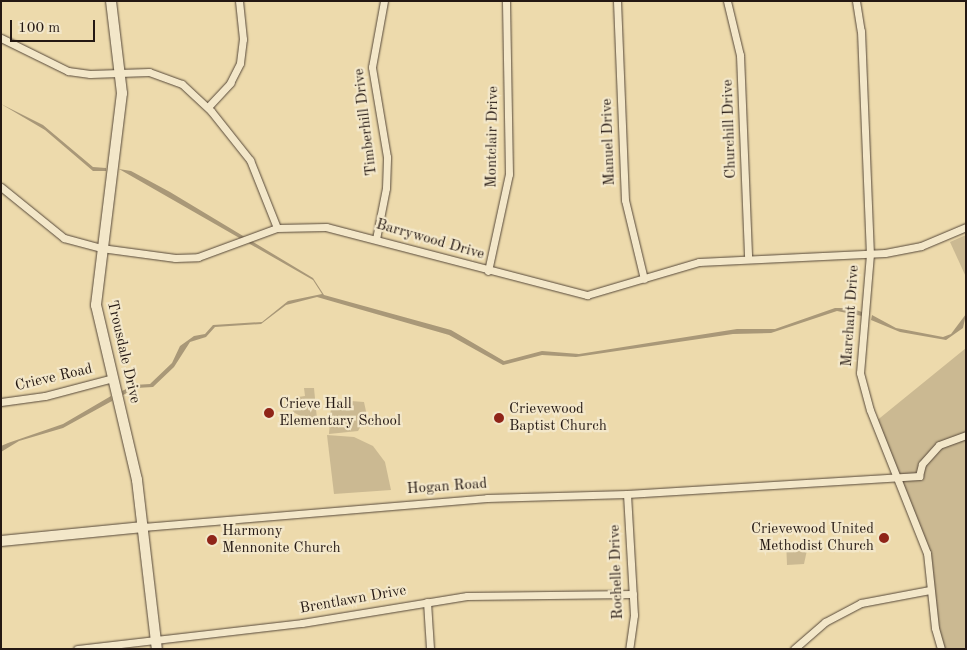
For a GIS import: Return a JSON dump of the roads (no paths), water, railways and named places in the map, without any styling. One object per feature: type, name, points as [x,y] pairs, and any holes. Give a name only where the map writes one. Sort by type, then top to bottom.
[{"type":"street","name":"Trousdale Drive","points":[[110,1],[121,72],[120,123],[101,248],[96,305],[137,480],[156,644]]},
{"type":"street","points":[[208,107],[230,83],[240,63],[243,39],[239,1]]},
{"type":"street","name":"Timberhill Drive","points":[[376,239],[386,188],[387,157],[372,70],[384,1]]},
{"type":"street","name":"Montclair Drive","points":[[488,271],[509,174],[506,1]]},
{"type":"street","name":"Manuel Drive","points":[[617,1],[625,200],[644,279]]},
{"type":"street","name":"Churchill Drive","points":[[727,1],[740,55],[748,258]]},
{"type":"street","name":"Marchant Drive","points":[[856,1],[861,32],[870,254],[860,373],[896,476],[927,553],[930,590],[941,649]]},
{"type":"street","points":[[1,38],[68,70],[149,72],[171,78],[208,107],[254,166],[277,228]]},
{"type":"street","name":"Barrywood Drive","points":[[1,187],[64,238],[101,248],[189,258],[238,244],[277,228],[326,227],[376,239],[488,271],[587,295],[695,263],[748,258],[870,254],[921,246],[966,227]]},
{"type":"street","name":"Crieve Road","points":[[1,402],[45,396],[113,378]]},
{"type":"street","name":"Hogan Road","points":[[1,541],[143,526],[487,498],[627,494],[919,476],[922,464],[939,446],[966,434]]},
{"type":"street","name":"Rochelle Drive","points":[[627,494],[633,594],[629,649]]},
{"type":"street","points":[[794,649],[825,622],[861,603],[930,590]]},
{"type":"street","name":"Brentlawn Drive","points":[[77,649],[156,644],[302,623],[427,602],[492,595],[633,594]]},
{"type":"street","points":[[427,602],[430,649]]},
{"type":"place","name":"Crieve Hall Elementary School","points":[[269,413]]},
{"type":"place","name":"Crievewood Baptist Church","points":[[499,418]]},
{"type":"place","name":"Crievewood United Methodist Church","points":[[884,538]]},
{"type":"place","name":"Harmony Mennonite Church","points":[[212,540]]}]
